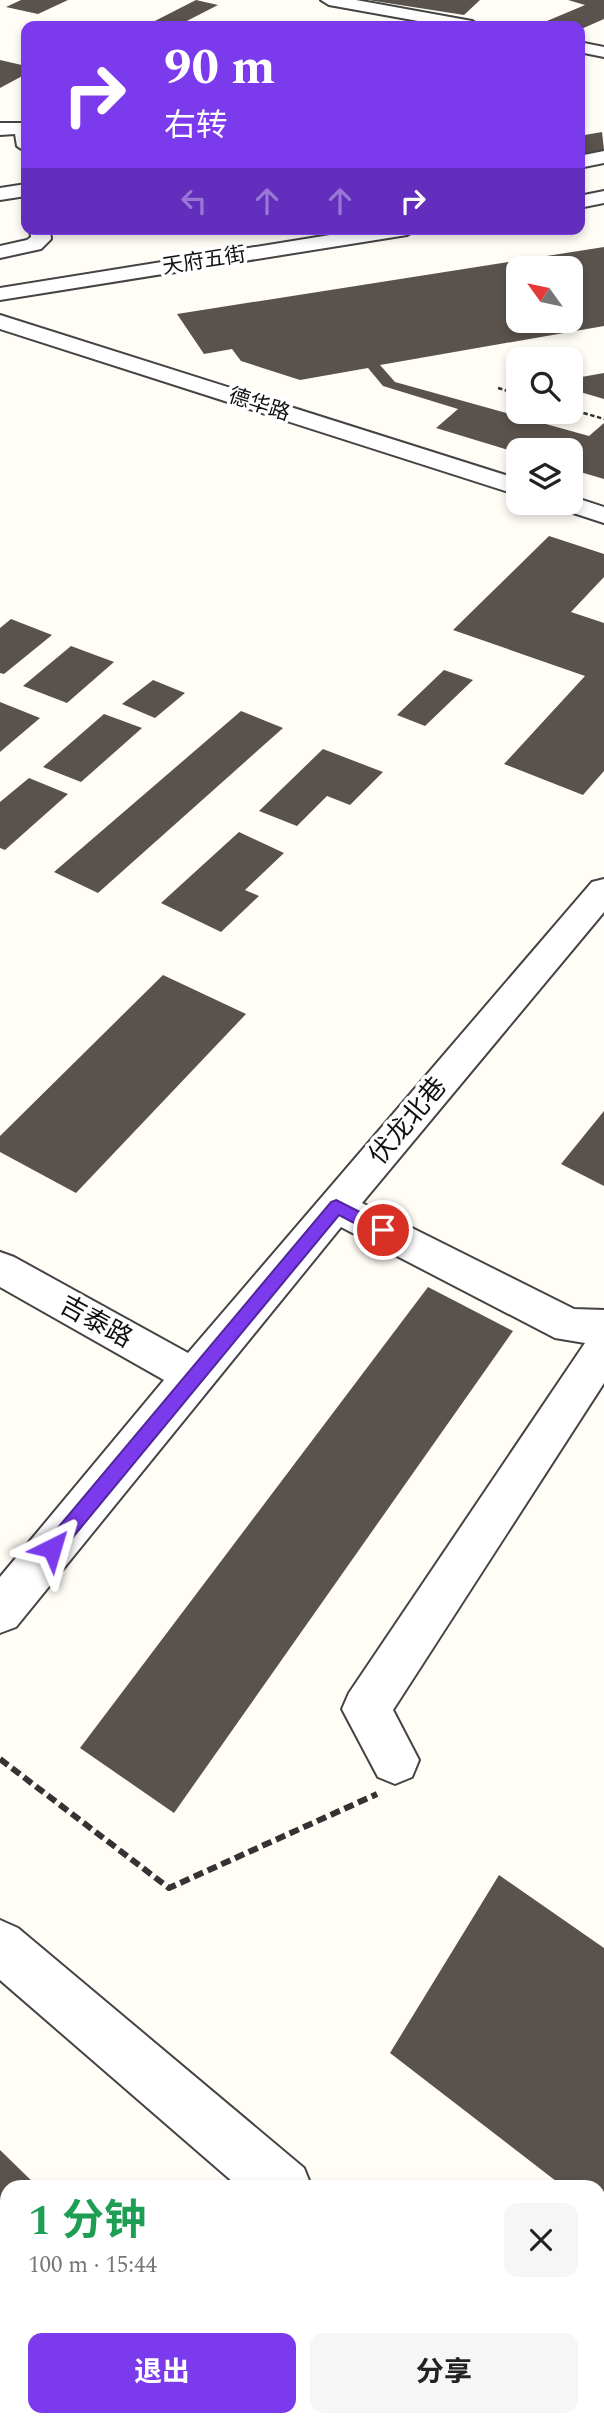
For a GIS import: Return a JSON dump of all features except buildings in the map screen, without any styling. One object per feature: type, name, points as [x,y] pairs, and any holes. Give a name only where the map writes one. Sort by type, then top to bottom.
[{"type":"street","points":[[329,0],[444,21]]},
{"type":"street","points":[[585,48],[604,52]]},
{"type":"street","points":[[0,129],[21,128]]},
{"type":"street","points":[[585,161],[604,157]]},
{"type":"street","points":[[585,194],[604,190]]},
{"type":"street","points":[[0,194],[21,191]]},
{"type":"street","points":[[585,201],[604,197]]},
{"type":"street","points":[[0,252],[34,245],[41,239],[41,235]]},
{"type":"street","name":"天府五街","points":[[0,281],[309,235]]},
{"type":"street","name":"天府五街","points":[[0,294],[369,235]]},
{"type":"street","name":"德华路","points":[[0,322],[506,483]]},
{"type":"street","points":[[583,508],[604,515]]},
{"type":"street","name":"伏龙北巷","points":[[0,1612],[193,1376],[604,890]]},
{"type":"street","points":[[336,1207],[593,1341],[366,1709],[395,1760]]},
{"type":"street","name":"吉泰路","points":[[0,1268],[193,1376]]},
{"type":"street","points":[[0,1946],[275,2180]]},
{"type":"path","points":[[498,388],[506,390]]},
{"type":"path","points":[[583,413],[604,419]]},
{"type":"path","points":[[0,1759],[169,1888],[410,1780],[395,1760]]},
{"type":"route","points":[[52,1548],[336,1207],[383,1230]]}]
